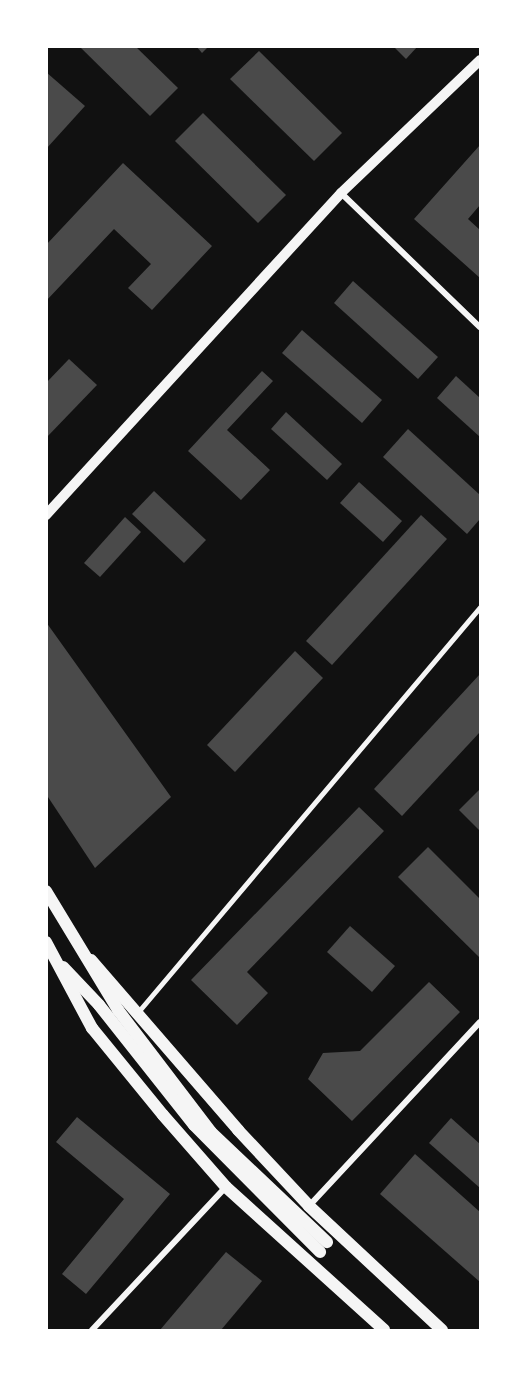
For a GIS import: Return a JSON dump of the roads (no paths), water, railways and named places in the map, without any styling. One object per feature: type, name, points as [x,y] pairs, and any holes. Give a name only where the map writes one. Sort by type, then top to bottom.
[{"type":"main road","points":[[46,891],[91,960],[118,1010],[211,1132],[324,1247],[194,1125],[99,1005],[56,959]]},
{"type":"main road","points":[[46,942],[92,1028],[226,1187],[384,1330]]},
{"type":"main road","points":[[91,960],[238,1130],[309,1206],[442,1330]]},
{"type":"street","points":[[46,515],[341,193],[480,60]]},
{"type":"street","points":[[341,193],[480,327]]},
{"type":"street","points":[[138,1012],[480,607]]},
{"type":"street","points":[[309,1206],[480,1022]]},
{"type":"street","points":[[92,1330],[226,1187]]}]
